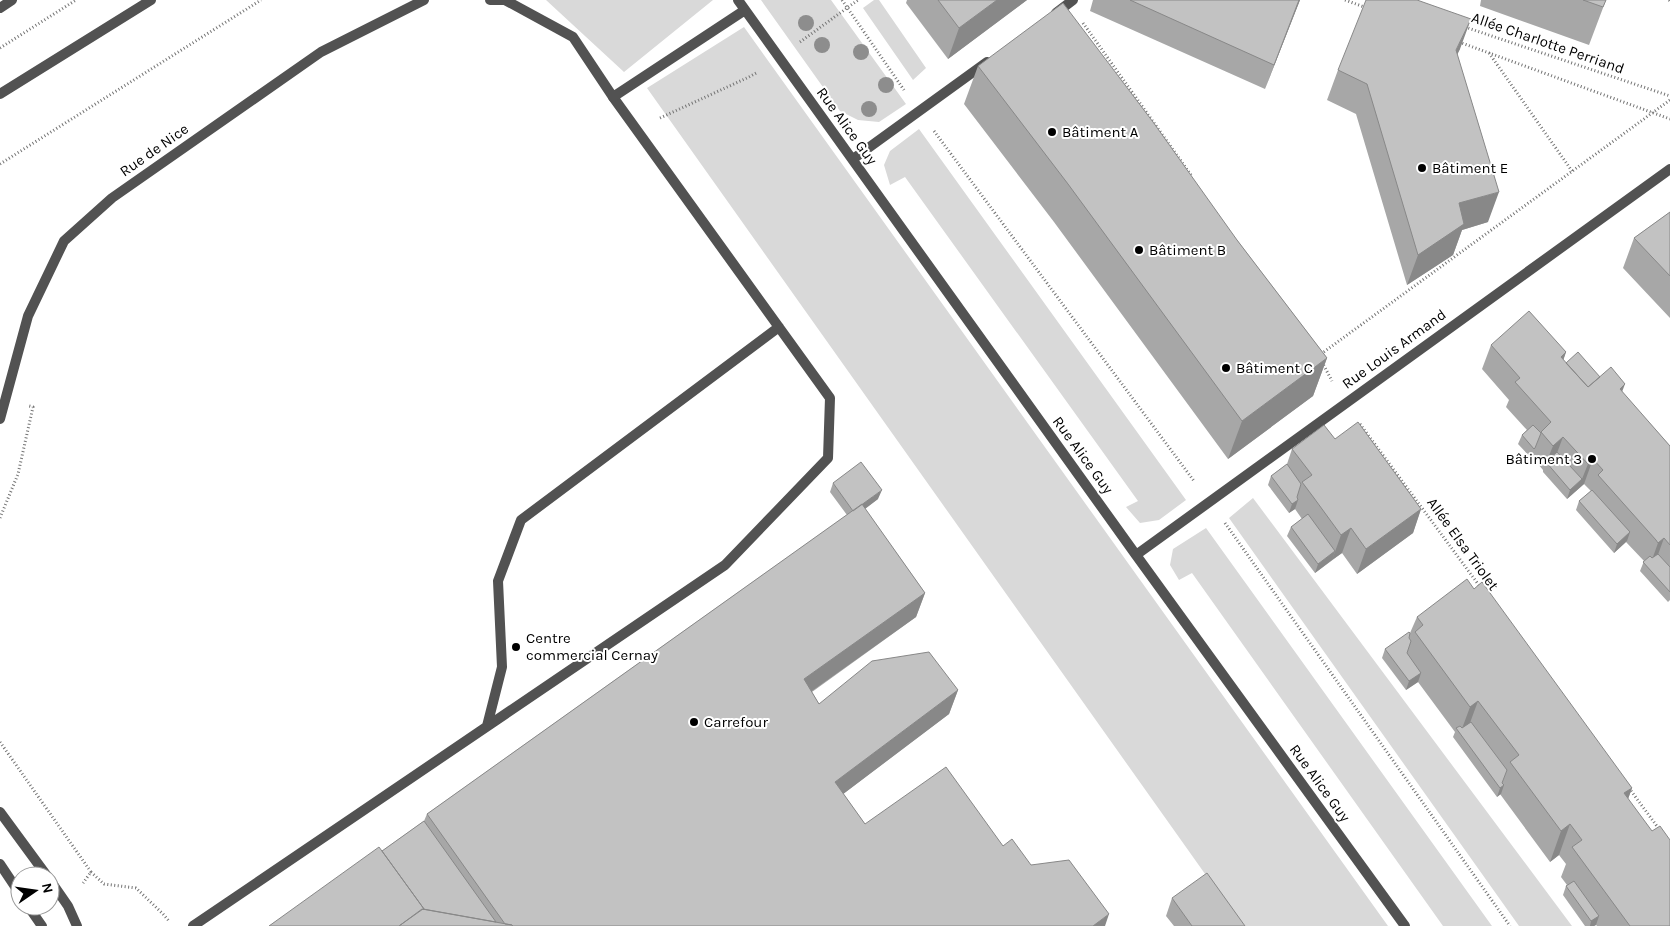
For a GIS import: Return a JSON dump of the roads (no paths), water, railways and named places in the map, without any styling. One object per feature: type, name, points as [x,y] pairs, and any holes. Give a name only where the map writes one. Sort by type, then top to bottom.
[{"type":"street","points":[[0,8],[12,0]]},
{"type":"street","points":[[0,94],[151,0]]},
{"type":"street","name":"Rue de Nice","points":[[1,415],[28,316],[64,241],[112,198],[321,52],[424,0]]},
{"type":"street","points":[[193,926],[725,564],[828,458],[830,398],[613,97],[574,37],[504,0],[490,0]]},
{"type":"street","name":"Rue Alice Guy","points":[[738,0],[1405,926]]},
{"type":"street","points":[[1046,20],[1071,1]]},
{"type":"street","points":[[613,97],[745,10]]},
{"type":"street","points":[[853,159],[998,54]]},
{"type":"street","name":"Rue Louis Armand","points":[[1136,555],[1670,169]]},
{"type":"street","points":[[487,726],[502,666],[498,581],[521,520],[780,327]]},
{"type":"street","points":[[0,812],[40,866]]},
{"type":"street","points":[[0,864],[10,879]]},
{"type":"street","points":[[60,894],[68,906],[77,926]]},
{"type":"place","name":"Bâtiment A","points":[[1052,132]]},
{"type":"place","name":"Bâtiment E","points":[[1422,168]]},
{"type":"place","name":"Bâtiment B","points":[[1139,250]]},
{"type":"place","name":"Bâtiment C","points":[[1226,368]]},
{"type":"place","name":"Bâtiment 3","points":[[1592,459]]},
{"type":"place","name":"Centre commercial Cernay","points":[[516,647]]},
{"type":"place","name":"Carrefour","points":[[694,722]]}]
